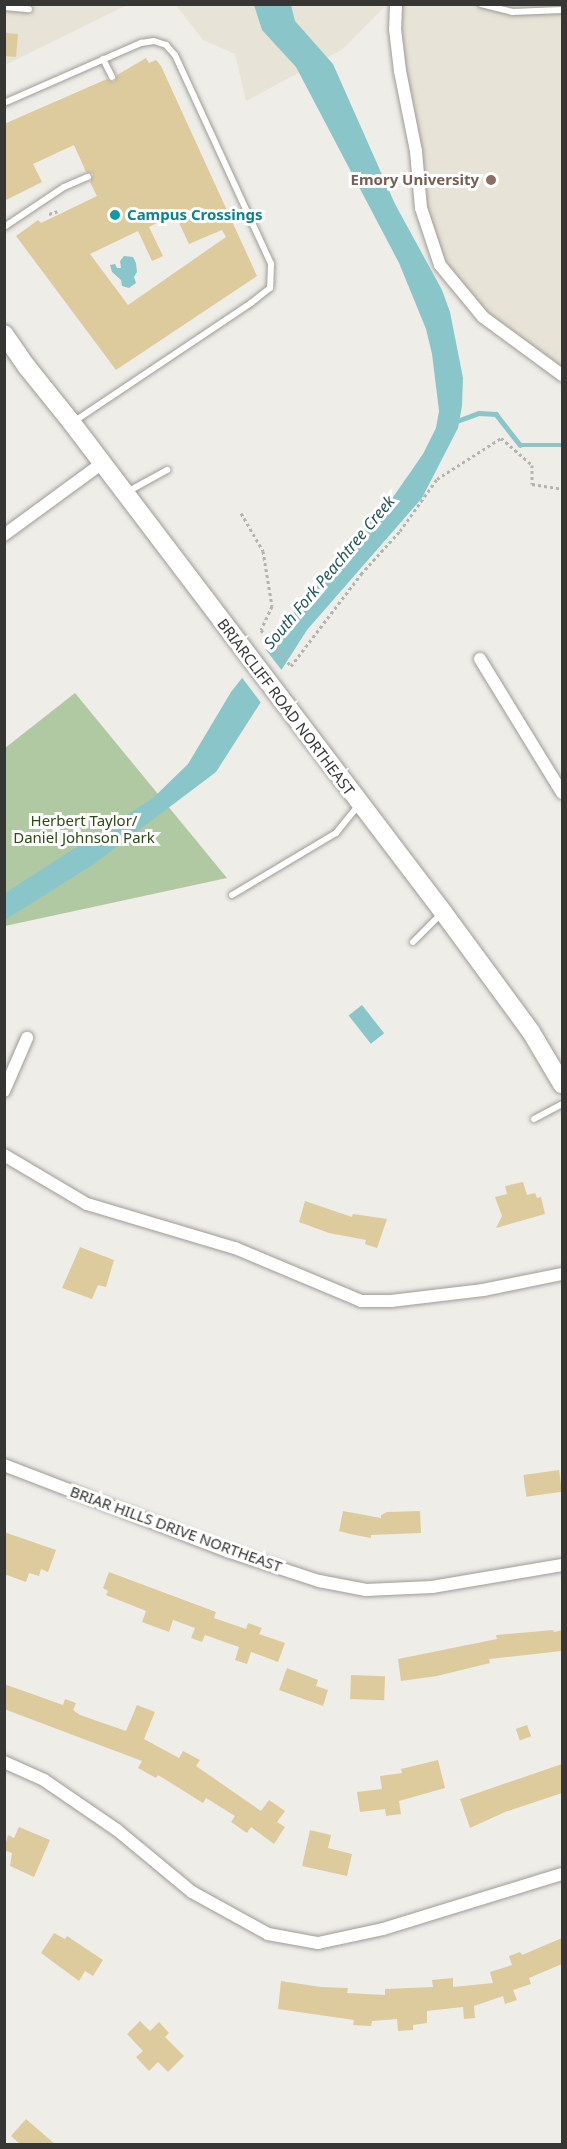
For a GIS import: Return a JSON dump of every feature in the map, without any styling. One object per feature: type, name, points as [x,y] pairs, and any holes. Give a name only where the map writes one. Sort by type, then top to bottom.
[{"type":"main road","name":"BRIARCLIFF ROAD NORTHEAST","points":[[4,334],[443,912],[531,1032],[562,1084]]},
{"type":"street","points":[[396,4],[400,71],[416,151],[421,208],[440,265],[483,317],[562,375]]},
{"type":"street","points":[[4,536],[101,464]]},
{"type":"street","points":[[480,659],[562,793]]},
{"type":"street","points":[[4,1091],[27,1038]]},
{"type":"street","points":[[4,1155],[87,1203],[235,1248],[361,1300],[391,1301],[483,1290],[562,1274]]},
{"type":"street","name":"BRIAR HILLS DRIVE NORTHEAST","points":[[4,1465],[227,1551],[319,1581],[366,1590],[432,1587],[562,1565]]},
{"type":"street","points":[[4,1762],[44,1780],[117,1830],[192,1892],[268,1934],[318,1943],[383,1929],[562,1874]]},
{"type":"lane","points":[[481,4],[512,12],[562,10]]},
{"type":"lane","points":[[4,7],[29,9]]},
{"type":"lane","points":[[4,102],[141,43],[154,41],[166,45],[175,55],[271,264],[270,288],[72,423]]},
{"type":"lane","points":[[104,59],[112,76]]},
{"type":"lane","points":[[4,227],[64,187],[88,177]]},
{"type":"lane","points":[[124,493],[167,470]]},
{"type":"lane","points":[[232,895],[336,833],[360,805]]},
{"type":"lane","points":[[413,942],[443,912]]},
{"type":"lane","points":[[534,1119],[562,1104]]},
{"type":"path","points":[[49,214],[58,211]]},
{"type":"path","points":[[241,513],[263,551],[272,606],[261,630],[291,666],[361,574],[400,531],[437,479],[446,473],[501,438],[532,465],[532,484],[562,489]]},
{"type":"shaded area","points":[[5,5],[127,5],[5,65]]},
{"type":"shaded area","points":[[176,5],[386,5],[343,49],[246,101],[235,54],[203,40]]},
{"type":"shaded area","name":"Emory University","points":[[396,5],[562,5],[562,375],[483,317],[440,265],[421,208]]},
{"type":"green space","name":"Herbert Taylor/ Daniel Johnson Park","points":[[75,693],[227,878],[5,926],[5,748]]},
{"type":"water","name":"South Fork Peachtree Creek","points":[[254,5],[291,5],[295,21],[333,64],[395,204],[442,290],[450,312],[463,378],[458,428],[422,498],[307,630],[216,772],[94,864],[5,920],[5,893],[153,798],[188,764],[231,692],[344,549],[391,500],[423,454],[436,428],[439,411],[432,354],[426,329],[399,263],[296,67],[262,30]]},
{"type":"water","points":[[124,256],[133,257],[136,263],[137,272],[134,277],[136,283],[129,288],[122,286],[121,280],[112,272],[110,265],[115,264],[117,268],[121,268],[120,261]]},
{"type":"water","points":[[362,1005],[384,1033],[371,1044],[349,1015]]},
{"type":"pier","points":[[263,646],[283,672],[262,704],[240,675]]},
{"type":"building","points":[[4,33],[18,34],[16,57],[4,56]]},
{"type":"building","name":"Campus Crossings","points":[[146,58],[149,63],[156,60],[161,66],[257,276],[116,370],[16,236],[38,220],[41,223],[97,196],[90,182],[93,174],[86,172],[74,145],[33,164],[42,182],[4,201],[4,124],[107,79],[114,82],[117,75]],"holes":[[[175,214],[189,244],[222,230],[226,237],[128,305],[90,254],[138,231],[152,261],[163,256],[149,227]]]},
{"type":"building","points":[[523,1182],[527,1195],[535,1193],[537,1198],[541,1197],[545,1214],[496,1228],[502,1216],[495,1197],[507,1194],[505,1186]]},
{"type":"building","points":[[305,1201],[352,1217],[353,1214],[387,1219],[377,1248],[365,1244],[366,1240],[329,1233],[299,1222]]},
{"type":"building","points":[[80,1247],[114,1260],[106,1287],[98,1285],[92,1299],[62,1288]]},
{"type":"building","points":[[559,1470],[562,1492],[526,1497],[523,1475]]},
{"type":"building","points":[[343,1511],[381,1518],[381,1515],[387,1512],[420,1511],[421,1533],[371,1535],[371,1538],[339,1531]]},
{"type":"building","points":[[4,1532],[56,1550],[48,1572],[41,1569],[39,1576],[29,1573],[26,1582],[4,1574]]},
{"type":"building","points":[[109,1572],[216,1612],[214,1618],[246,1629],[248,1623],[262,1628],[259,1634],[285,1643],[278,1662],[251,1652],[247,1664],[235,1660],[239,1647],[205,1635],[202,1642],[191,1638],[195,1628],[173,1620],[169,1632],[142,1622],[146,1611],[106,1595],[108,1591],[103,1588]]},
{"type":"building","points":[[553,1630],[554,1632],[562,1630],[562,1651],[489,1659],[490,1663],[437,1676],[401,1681],[398,1659],[497,1639],[496,1635]]},
{"type":"building","points":[[287,1668],[318,1680],[316,1686],[328,1690],[323,1706],[279,1690]]},
{"type":"building","points":[[351,1675],[385,1676],[384,1700],[350,1699]]},
{"type":"building","points":[[4,1684],[63,1705],[65,1699],[76,1703],[73,1710],[80,1715],[126,1731],[137,1705],[155,1712],[144,1739],[179,1758],[183,1751],[200,1760],[196,1766],[261,1811],[269,1800],[285,1811],[277,1822],[285,1827],[274,1844],[251,1827],[247,1833],[231,1822],[235,1816],[206,1798],[203,1803],[158,1775],[156,1778],[138,1768],[142,1761],[4,1709]]},
{"type":"building","points":[[527,1725],[531,1736],[520,1740],[516,1729]]},
{"type":"building","points":[[438,1760],[445,1788],[399,1801],[401,1814],[386,1816],[385,1809],[360,1812],[357,1792],[382,1789],[380,1776],[402,1773],[401,1769]]},
{"type":"building","points":[[562,1764],[562,1793],[505,1812],[470,1828],[460,1799]]},
{"type":"building","points":[[19,1827],[50,1840],[34,1877],[10,1866],[12,1853],[4,1850],[8,1835],[14,1838]]},
{"type":"building","points":[[310,1830],[331,1835],[328,1848],[352,1854],[347,1876],[302,1866]]},
{"type":"building","points":[[54,1933],[65,1939],[67,1936],[103,1960],[93,1976],[85,1971],[79,1981],[41,1953]]},
{"type":"building","points":[[562,1938],[562,1964],[529,1978],[531,1984],[513,1990],[517,2000],[505,2004],[503,1996],[474,2006],[475,2018],[464,2019],[463,2007],[427,2011],[427,2023],[413,2025],[413,2030],[398,2031],[397,2019],[372,2021],[371,2026],[353,2025],[354,2020],[278,2009],[281,1981],[321,1987],[348,1988],[347,1993],[385,1995],[385,1989],[433,1987],[432,1980],[453,1978],[453,1987],[493,1983],[490,1972],[512,1965],[509,1956],[520,1952],[522,1955]]},
{"type":"building","points":[[140,2021],[150,2031],[159,2022],[169,2033],[165,2037],[184,2056],[168,2072],[158,2062],[149,2071],[136,2057],[143,2051],[127,2034]]},
{"type":"building","points":[[26,2119],[56,2145],[21,2145],[11,2136]]},
{"type":"waterway","points":[[457,421],[479,413],[496,414],[520,445],[562,445]]},
{"type":"place","name":"Emory University","points":[[491,180]]},
{"type":"place","name":"Campus Crossings","points":[[115,215]]}]
